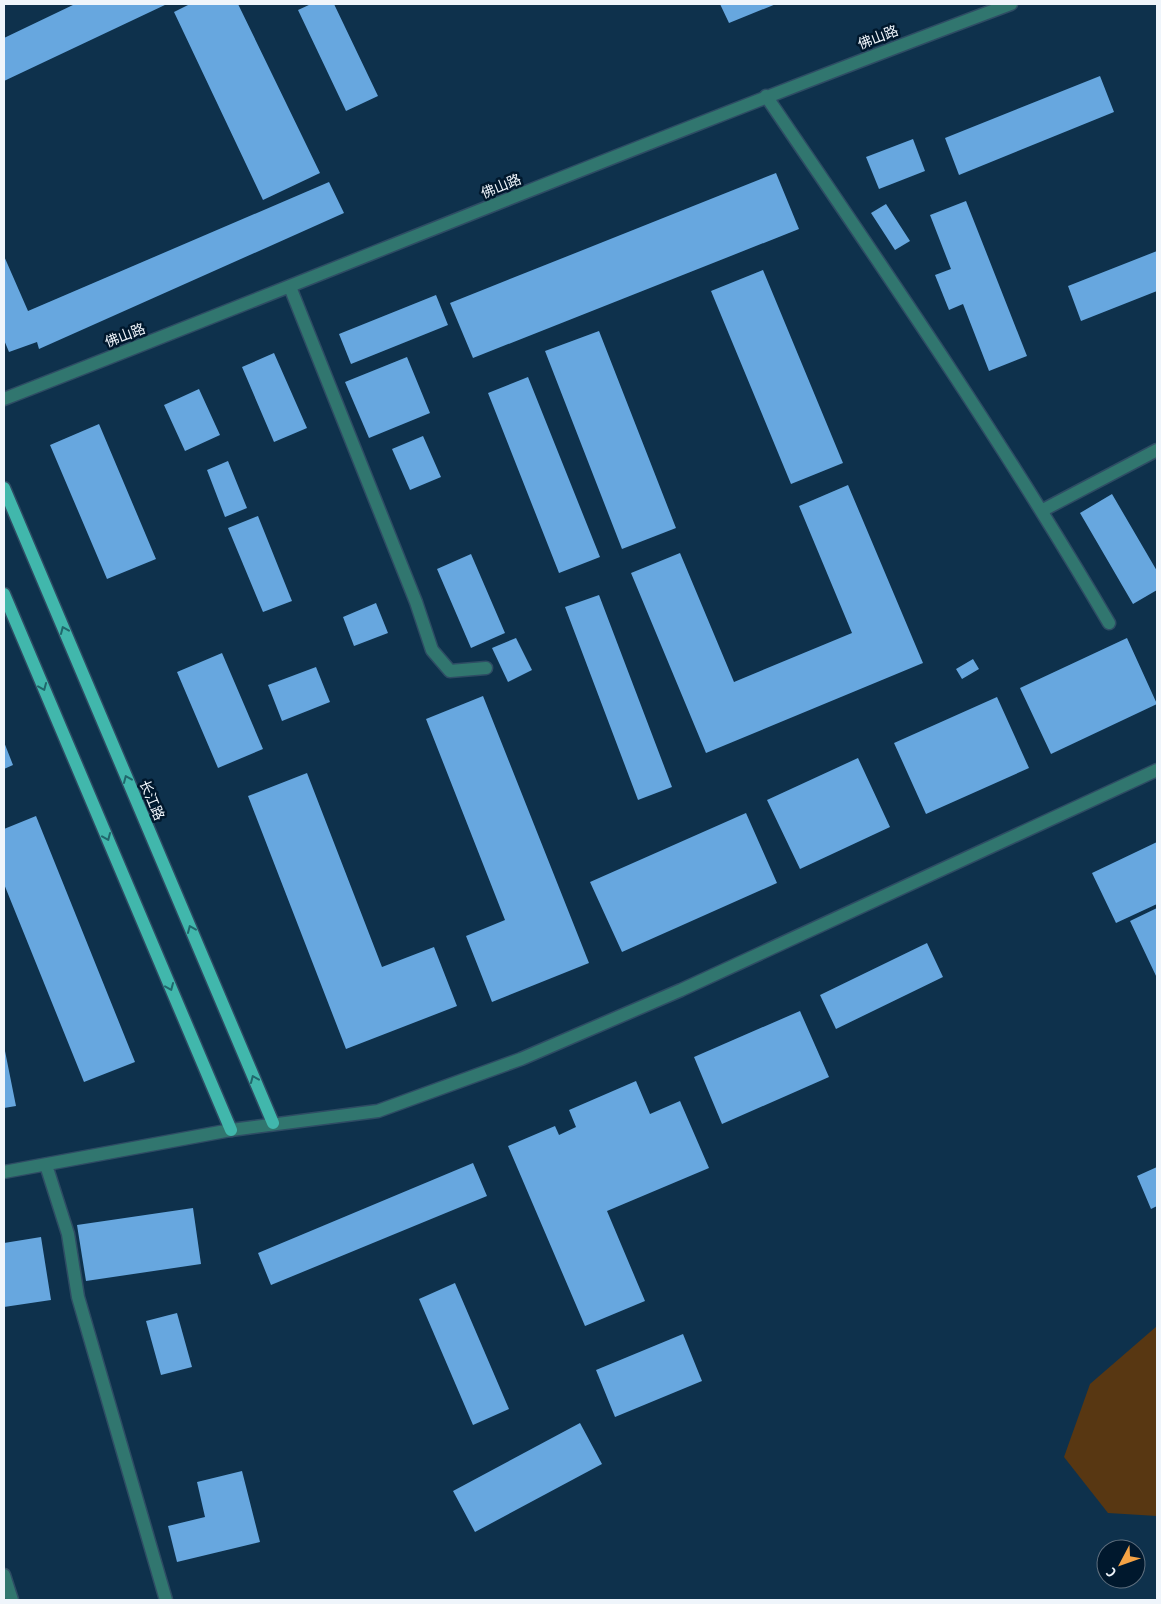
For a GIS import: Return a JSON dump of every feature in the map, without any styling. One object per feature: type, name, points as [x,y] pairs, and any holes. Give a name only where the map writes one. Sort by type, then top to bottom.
[{"type":"main road","name":"长江路","points":[[4,488],[273,1124]]},
{"type":"main road","points":[[4,594],[231,1130]]},
{"type":"street","name":"佛山路","points":[[4,399],[290,287],[766,96],[995,7],[1011,4]]},
{"type":"street","points":[[766,96],[854,224],[1043,510],[1109,623]]},
{"type":"street","points":[[290,287],[416,602],[432,650],[450,671],[486,668]]},
{"type":"street","points":[[1043,510],[1157,450]]},
{"type":"street","points":[[4,1172],[231,1130],[378,1111],[521,1059],[681,990],[1157,770]]},
{"type":"street","points":[[46,1165],[68,1234],[78,1297],[166,1600]]},
{"type":"street","points":[[4,1575],[12,1600]]},
{"type":"shaded area","points":[[1157,1326],[1157,1516],[1108,1513],[1064,1457],[1090,1384]]},
{"type":"building","points":[[75,4],[167,4],[4,81],[4,38]]},
{"type":"building","points":[[190,4],[238,4],[320,173],[263,200],[174,12]]},
{"type":"building","points":[[311,4],[334,4],[378,96],[346,111],[298,10]]},
{"type":"building","points":[[720,4],[776,4],[729,23]]},
{"type":"building","points":[[1100,76],[1114,112],[959,175],[945,138]]},
{"type":"building","points":[[913,139],[925,171],[879,189],[866,157]]},
{"type":"building","points":[[776,173],[799,229],[473,358],[450,303]]},
{"type":"building","points":[[329,182],[344,213],[39,349],[37,342],[9,352],[4,340],[4,256],[28,311]]},
{"type":"building","points":[[966,201],[1027,356],[989,371],[963,304],[949,310],[935,275],[951,269],[930,215]]},
{"type":"building","points":[[886,204],[910,241],[895,250],[871,213]]},
{"type":"building","points":[[1157,251],[1157,291],[1081,321],[1068,286]]},
{"type":"building","points":[[763,270],[843,463],[791,484],[711,291]]},
{"type":"building","points":[[436,295],[448,325],[351,364],[339,334]]},
{"type":"building","points":[[599,331],[676,528],[622,549],[545,351]]},
{"type":"building","points":[[274,353],[307,428],[274,442],[242,367]]},
{"type":"building","points":[[407,357],[430,413],[369,438],[345,382]]},
{"type":"building","points":[[528,377],[600,557],[559,573],[488,393]]},
{"type":"building","points":[[199,389],[220,435],[185,451],[164,405]]},
{"type":"building","points":[[99,424],[156,559],[107,579],[50,445]]},
{"type":"building","points":[[423,436],[441,477],[410,490],[392,449]]},
{"type":"building","points":[[228,461],[247,508],[225,517],[207,470]]},
{"type":"building","points":[[848,485],[923,663],[706,753],[631,573],[680,553],[734,682],[852,633],[799,506]]},
{"type":"building","points":[[1112,494],[1157,571],[1157,590],[1133,604],[1080,513]]},
{"type":"building","points":[[258,516],[292,601],[263,612],[228,528]]},
{"type":"building","points":[[471,554],[505,633],[471,648],[437,569]]},
{"type":"building","points":[[599,595],[672,787],[638,800],[565,607]]},
{"type":"building","points":[[376,603],[388,633],[354,646],[343,617]]},
{"type":"building","points":[[516,638],[532,670],[508,682],[492,648]]},
{"type":"building","points":[[1127,638],[1157,704],[1051,754],[1020,688]]},
{"type":"building","points":[[222,653],[263,749],[218,768],[177,672]]},
{"type":"building","points":[[973,659],[979,669],[962,679],[956,669]]},
{"type":"building","points":[[316,667],[330,702],[282,721],[268,685]]},
{"type":"building","points":[[483,696],[589,963],[492,1002],[466,936],[505,920],[426,719]]},
{"type":"building","points":[[997,697],[1029,768],[926,814],[894,743]]},
{"type":"building","points":[[4,742],[13,765],[4,769]]},
{"type":"building","points":[[858,758],[890,827],[800,869],[767,800]]},
{"type":"building","points":[[307,773],[382,967],[434,947],[457,1006],[346,1049],[248,796]]},
{"type":"building","points":[[746,813],[777,883],[622,952],[590,882]]},
{"type":"building","points":[[36,816],[135,1062],[84,1082],[4,884],[4,829]]},
{"type":"building","points":[[1157,842],[1157,904],[1116,923],[1092,873]]},
{"type":"building","points":[[1157,908],[1157,978],[1130,921]]},
{"type":"building","points":[[927,943],[943,977],[836,1029],[820,995]]},
{"type":"building","points":[[800,1011],[829,1077],[722,1124],[694,1057]]},
{"type":"building","points":[[4,1046],[16,1106],[4,1108]]},
{"type":"building","points":[[636,1081],[650,1114],[680,1101],[709,1168],[607,1211],[645,1301],[585,1326],[508,1146],[555,1126],[559,1135],[576,1127],[569,1110]]},
{"type":"building","points":[[473,1163],[487,1196],[271,1285],[258,1253]]},
{"type":"building","points":[[1157,1167],[1157,1206],[1151,1209],[1137,1176]]},
{"type":"building","points":[[193,1208],[201,1264],[86,1281],[77,1225]]},
{"type":"building","points":[[41,1237],[51,1300],[4,1307],[4,1243]]},
{"type":"building","points":[[455,1283],[509,1409],[473,1425],[419,1299]]},
{"type":"building","points":[[177,1313],[192,1367],[161,1375],[146,1321]]},
{"type":"building","points":[[683,1334],[702,1381],[615,1417],[596,1370]]},
{"type":"building","points":[[580,1423],[602,1464],[475,1532],[453,1491]]},
{"type":"building","points":[[242,1471],[260,1542],[177,1562],[168,1526],[205,1517],[197,1482]]}]
